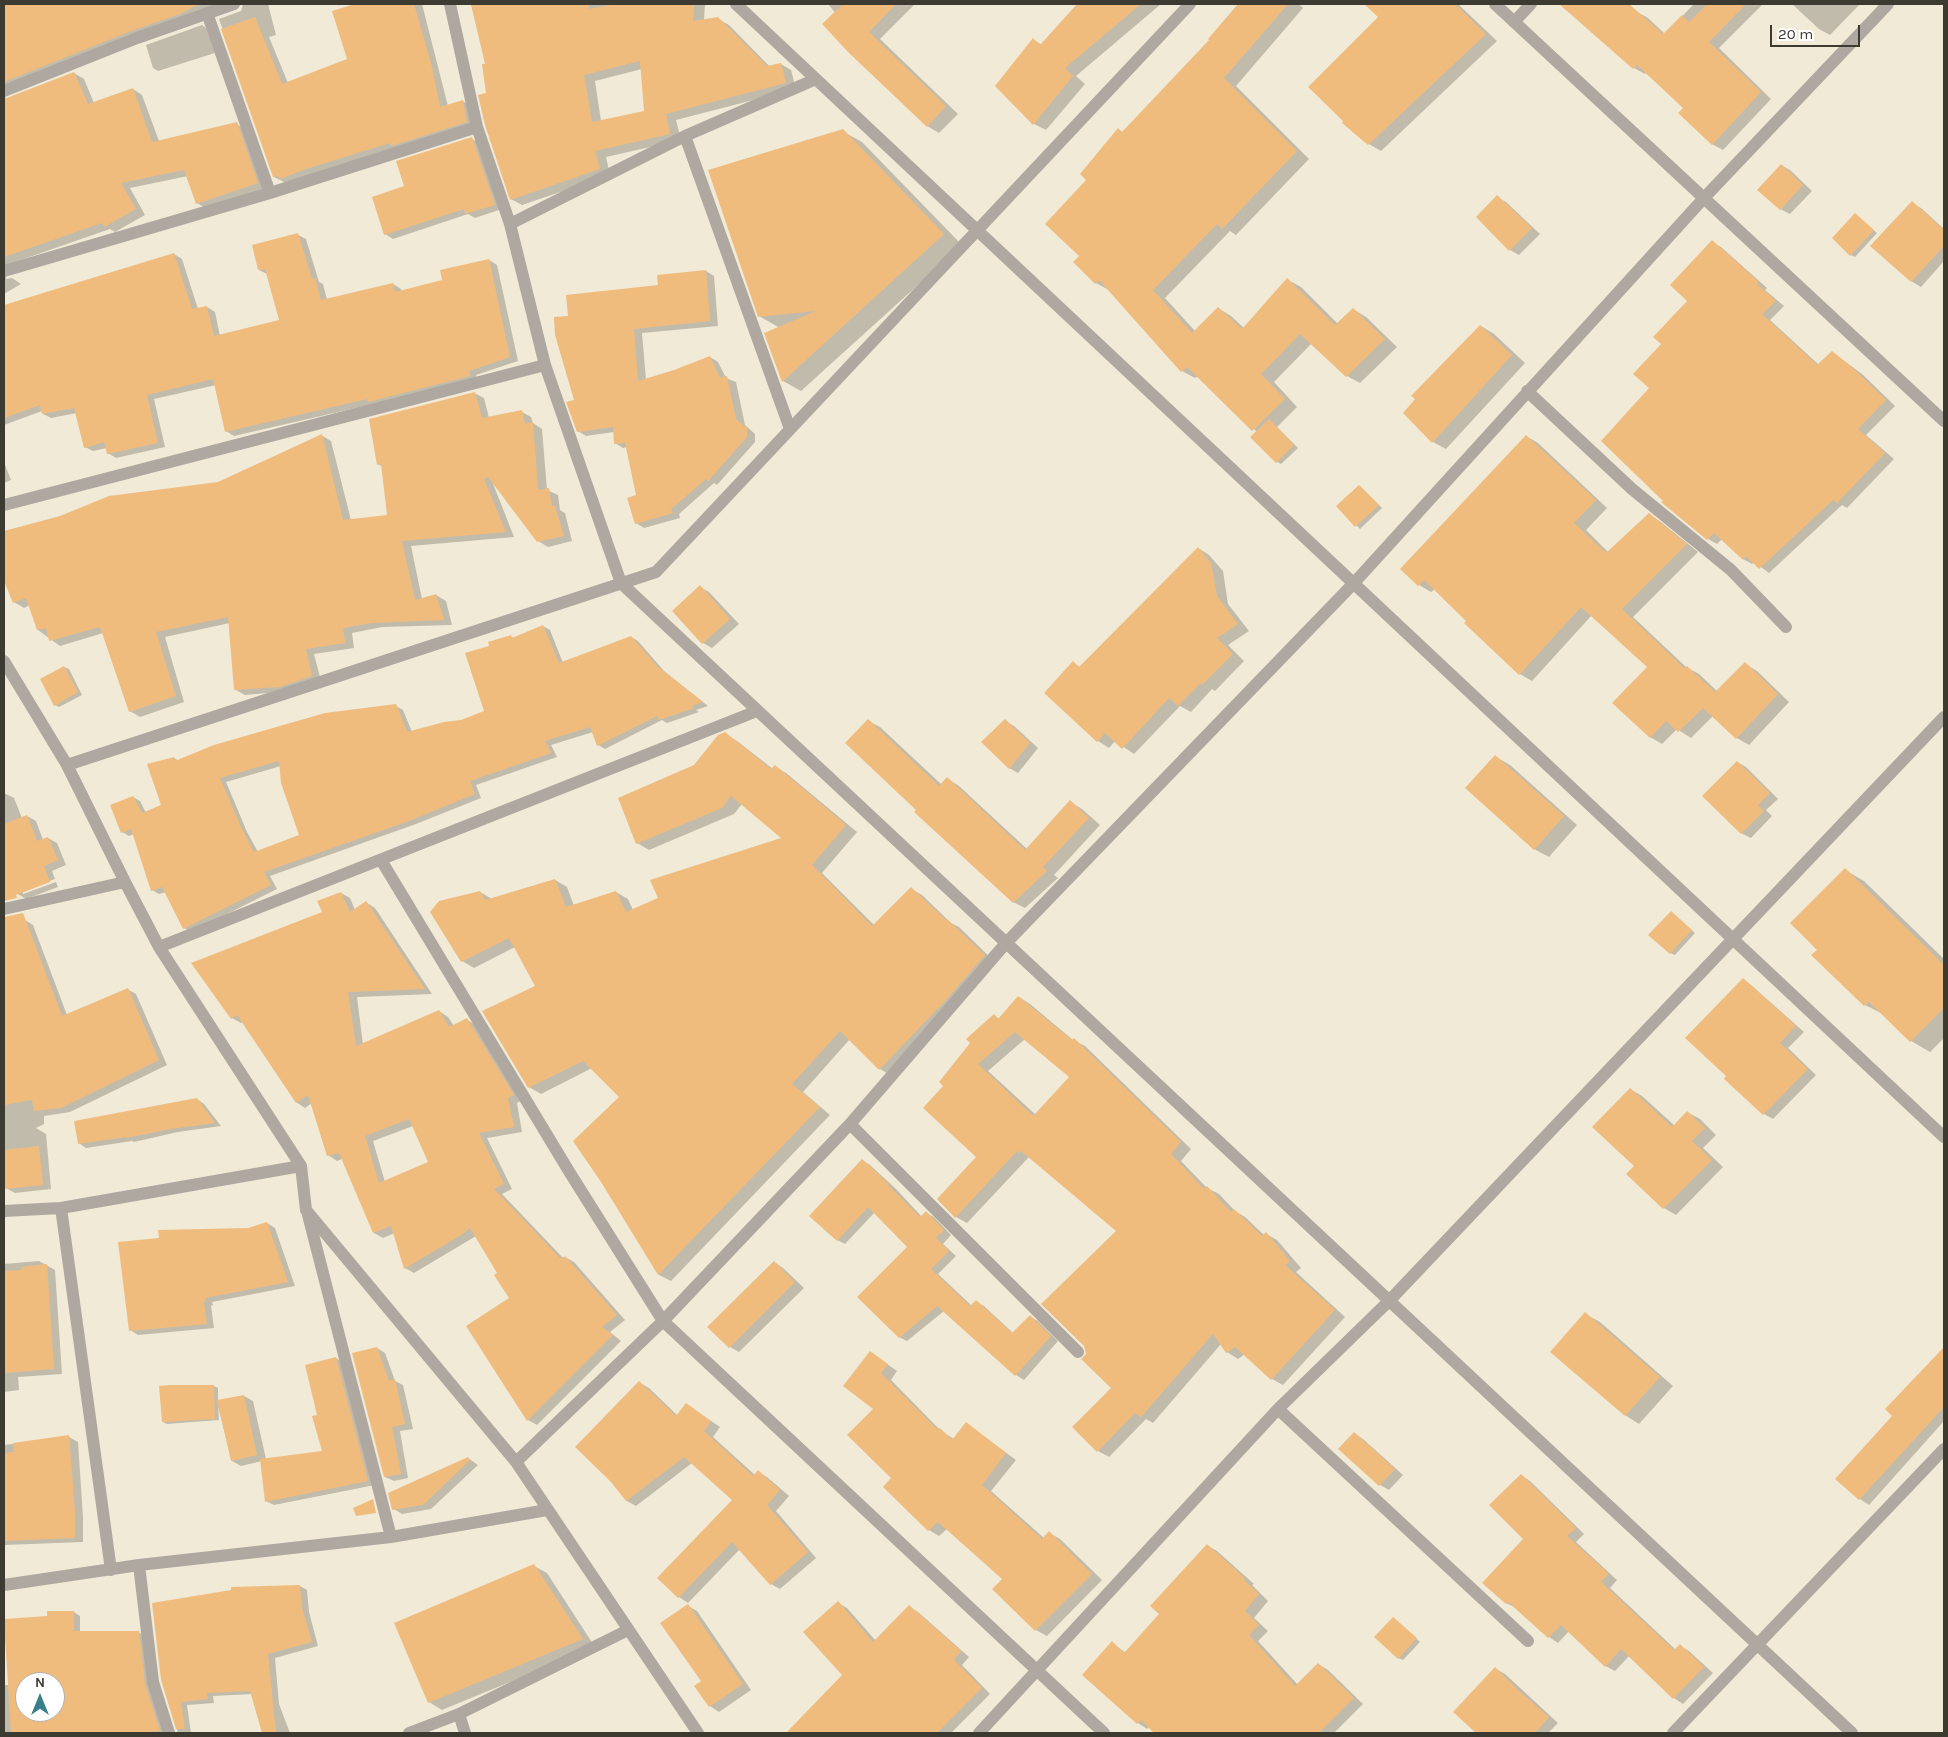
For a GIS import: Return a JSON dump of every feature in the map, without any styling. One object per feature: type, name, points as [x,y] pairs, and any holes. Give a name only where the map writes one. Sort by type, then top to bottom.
[{"type":"street","points":[[4,91],[137,38],[234,4]]},
{"type":"street","points":[[450,4],[477,127],[510,224],[545,365],[620,583],[1852,1733]]},
{"type":"street","points":[[736,4],[1944,1137]]},
{"type":"street","points":[[67,764],[656,572],[1190,4]]},
{"type":"street","points":[[1495,4],[1944,421]]},
{"type":"street","points":[[1514,22],[1531,4]]},
{"type":"street","points":[[516,1462],[663,1322],[850,1124],[1006,943],[1354,582],[1704,198],[1888,4]]},
{"type":"street","points":[[207,13],[270,193]]},
{"type":"street","points":[[510,224],[685,136],[816,79]]},
{"type":"street","points":[[4,271],[270,193],[477,127]]},
{"type":"street","points":[[685,136],[790,429]]},
{"type":"street","points":[[4,505],[545,365]]},
{"type":"street","points":[[1527,391],[1632,488],[1731,570],[1786,626]]},
{"type":"street","points":[[4,661],[67,764],[159,946],[301,1166],[306,1210],[391,1537]]},
{"type":"street","points":[[159,946],[757,711]]},
{"type":"street","points":[[979,1733],[1278,1409],[1389,1301],[1944,716]]},
{"type":"street","points":[[381,860],[570,1173],[663,1322],[1104,1733]]},
{"type":"street","points":[[4,909],[125,882]]},
{"type":"street","points":[[850,1124],[1078,1352]]},
{"type":"street","points":[[4,1211],[62,1208],[301,1166]]},
{"type":"street","points":[[62,1208],[112,1570]]},
{"type":"street","points":[[306,1210],[516,1462],[698,1733]]},
{"type":"street","points":[[1278,1409],[1528,1642]]},
{"type":"street","points":[[1673,1733],[1944,1449]]},
{"type":"street","points":[[4,1585],[139,1565],[391,1537],[547,1510]]},
{"type":"street","points":[[139,1565],[153,1682],[169,1733]]},
{"type":"street","points":[[409,1733],[459,1714],[628,1630]]},
{"type":"street","points":[[459,1714],[465,1733]]},
{"type":"building","points":[[4,4],[199,4],[180,14],[134,30],[4,82]]},
{"type":"building","points":[[355,4],[414,4],[432,67],[440,107],[463,100],[467,122],[391,146],[390,143],[280,179],[278,176],[273,177],[221,29],[255,17],[282,84],[347,59],[332,11]]},
{"type":"building","points":[[471,4],[588,4],[589,9],[616,4],[694,4],[693,21],[718,17],[767,66],[781,63],[786,83],[666,114],[670,134],[595,151],[600,169],[510,200],[485,125],[478,95],[486,93],[482,64],[485,64]],"holes":[[[640,61],[644,111],[592,122],[584,75]]]},
{"type":"building","points":[[843,4],[896,4],[869,32],[946,106],[927,127],[848,52],[822,24]]},
{"type":"building","points":[[1077,4],[1141,4],[1065,68],[1073,76],[1033,125],[995,86],[1033,38],[1040,45]]},
{"type":"building","points":[[1238,4],[1288,4],[1224,78],[1297,151],[1222,229],[1217,224],[1153,290],[1192,333],[1218,307],[1242,329],[1287,278],[1335,325],[1353,308],[1385,339],[1346,377],[1300,334],[1261,374],[1285,399],[1252,431],[1187,367],[1181,372],[1099,280],[1095,284],[1073,262],[1079,256],[1045,224],[1086,180],[1080,174],[1118,128],[1122,132],[1209,40]]},
{"type":"building","points":[[1364,4],[1455,4],[1486,34],[1368,145],[1342,123],[1343,121],[1308,87],[1378,17]]},
{"type":"building","points":[[1559,4],[1629,4],[1663,34],[1682,15],[1689,22],[1707,4],[1746,4],[1709,42],[1761,92],[1712,145],[1678,113],[1683,108],[1637,65],[1633,69]]},
{"type":"building","points":[[74,72],[88,104],[133,88],[152,142],[237,122],[258,183],[196,204],[184,170],[121,183],[136,209],[104,227],[102,223],[4,257],[4,99]]},
{"type":"building","points":[[843,129],[944,234],[782,382],[764,333],[816,311],[758,317],[708,170]]},
{"type":"building","points":[[472,137],[495,205],[465,214],[464,209],[384,235],[372,197],[404,186],[396,161]]},
{"type":"building","points":[[1781,164],[1803,185],[1780,210],[1757,190]]},
{"type":"building","points":[[1497,195],[1532,228],[1509,251],[1476,217]]},
{"type":"building","points":[[1912,201],[1944,230],[1944,246],[1911,282],[1870,246]]},
{"type":"building","points":[[1855,213],[1874,230],[1850,256],[1832,238]]},
{"type":"building","points":[[298,233],[312,279],[315,278],[321,300],[393,283],[395,292],[442,280],[440,270],[489,259],[510,357],[469,371],[470,376],[368,402],[367,399],[225,432],[213,379],[147,395],[158,443],[107,454],[104,442],[84,448],[74,408],[42,414],[40,405],[4,418],[4,305],[174,253],[192,309],[207,306],[214,336],[279,320],[265,269],[258,270],[252,245]]},
{"type":"building","points":[[1712,240],[1759,282],[1757,284],[1776,301],[1762,314],[1817,365],[1832,351],[1852,367],[1886,400],[1858,429],[1885,453],[1837,503],[1833,500],[1759,569],[1746,556],[1743,560],[1714,533],[1707,540],[1661,502],[1663,501],[1601,441],[1649,388],[1633,374],[1661,344],[1653,337],[1687,301],[1670,285]]},
{"type":"building","points":[[706,270],[710,321],[634,329],[638,381],[710,356],[720,378],[727,376],[736,419],[747,428],[747,437],[708,481],[706,479],[671,509],[673,513],[635,524],[627,498],[636,495],[625,443],[614,444],[613,427],[577,432],[566,402],[574,400],[555,335],[554,317],[568,316],[566,295],[658,285],[657,275]]},
{"type":"building","points":[[1480,325],[1512,355],[1432,443],[1403,413],[1415,399],[1411,396]]},
{"type":"building","points":[[475,392],[482,418],[522,410],[525,424],[533,422],[538,490],[549,488],[552,506],[555,506],[564,536],[537,542],[488,477],[484,479],[506,532],[402,541],[415,600],[436,594],[444,620],[372,623],[343,628],[345,643],[306,649],[312,676],[280,687],[234,690],[228,617],[156,632],[176,696],[129,712],[100,627],[49,641],[46,628],[37,630],[26,598],[13,603],[4,581],[4,531],[60,516],[109,496],[218,482],[322,434],[343,520],[387,515],[381,464],[377,465],[369,419]]},
{"type":"building","points":[[1269,419],[1294,445],[1276,463],[1250,437]]},
{"type":"building","points":[[1526,435],[1596,500],[1574,523],[1606,553],[1649,513],[1687,544],[1622,609],[1684,668],[1687,666],[1715,692],[1745,662],[1778,694],[1736,739],[1703,708],[1678,732],[1666,721],[1650,738],[1612,703],[1647,667],[1581,607],[1519,675],[1464,623],[1466,621],[1424,580],[1418,586],[1400,569]]},
{"type":"building","points":[[1359,485],[1379,505],[1355,527],[1336,506]]},
{"type":"building","points":[[1198,547],[1211,563],[1217,596],[1238,624],[1217,638],[1233,654],[1178,706],[1169,698],[1122,749],[1105,733],[1097,742],[1044,693],[1073,661],[1079,667]]},
{"type":"building","points":[[700,585],[730,619],[702,644],[672,611]]},
{"type":"building","points":[[543,625],[559,663],[631,636],[657,666],[703,702],[691,706],[694,708],[659,720],[657,716],[597,746],[590,727],[545,741],[551,753],[470,781],[475,794],[409,821],[264,872],[271,885],[183,929],[162,887],[151,891],[131,829],[121,833],[110,805],[133,796],[142,813],[161,805],[147,764],[174,757],[175,761],[214,745],[325,713],[396,704],[407,732],[444,722],[461,720],[484,711],[465,653],[489,646],[488,642],[511,635],[512,638]],"holes":[[[279,761],[281,783],[299,835],[254,852],[220,778]]]},
{"type":"building","points":[[64,666],[78,692],[54,706],[40,679]]},
{"type":"building","points":[[868,719],[939,786],[947,777],[1025,850],[1070,800],[1089,818],[1043,867],[1047,871],[1013,903],[914,812],[916,810],[845,743]]},
{"type":"building","points":[[1005,719],[1030,743],[1009,769],[981,742]]},
{"type":"building","points":[[725,732],[771,769],[775,765],[846,825],[812,865],[872,926],[911,887],[985,955],[945,1001],[879,1070],[840,1031],[792,1084],[820,1107],[658,1275],[601,1182],[573,1141],[619,1097],[583,1061],[528,1088],[482,1011],[535,986],[509,938],[461,962],[430,912],[439,901],[480,891],[485,900],[555,879],[566,907],[616,891],[626,912],[658,898],[650,880],[781,838],[731,796],[722,808],[636,844],[618,798],[694,765],[718,735]]},
{"type":"building","points":[[1495,755],[1564,816],[1534,850],[1465,788]]},
{"type":"building","points":[[1737,761],[1770,793],[1758,805],[1764,811],[1741,834],[1702,796]]},
{"type":"building","points":[[27,815],[37,841],[48,837],[58,860],[44,866],[50,882],[16,895],[17,898],[4,901],[4,824]]},
{"type":"building","points":[[1845,868],[1944,965],[1944,1008],[1910,1042],[1869,1002],[1864,1006],[1811,955],[1817,950],[1790,923]]},
{"type":"building","points":[[341,892],[350,912],[366,901],[425,989],[348,992],[356,1046],[439,1010],[449,1027],[467,1018],[514,1095],[508,1098],[514,1127],[479,1133],[504,1184],[494,1189],[561,1259],[565,1256],[617,1315],[602,1327],[613,1335],[527,1421],[466,1326],[509,1298],[494,1275],[497,1273],[470,1228],[404,1269],[391,1226],[373,1233],[339,1153],[327,1156],[308,1095],[296,1103],[237,1015],[231,1019],[191,963],[322,912],[317,901]],"holes":[[[409,1119],[428,1162],[379,1183],[365,1136]]]},
{"type":"building","points":[[1671,911],[1692,930],[1670,954],[1648,935]]},
{"type":"building","points":[[23,913],[62,1016],[128,988],[159,1060],[61,1108],[34,1111],[32,1100],[4,1105],[4,917]]},
{"type":"building","points":[[1743,978],[1796,1026],[1780,1043],[1808,1069],[1763,1115],[1724,1079],[1726,1076],[1685,1038]]},
{"type":"building","points":[[1018,996],[1072,1040],[1074,1038],[1181,1142],[1171,1154],[1204,1189],[1207,1186],[1231,1212],[1234,1209],[1262,1236],[1266,1232],[1290,1261],[1285,1265],[1335,1310],[1271,1380],[1235,1347],[1226,1353],[1213,1334],[1141,1417],[1135,1413],[1097,1452],[1072,1427],[1111,1388],[1081,1359],[1086,1354],[1084,1346],[1041,1304],[1116,1231],[1021,1151],[1019,1153],[1017,1151],[955,1218],[937,1199],[976,1157],[923,1108],[943,1086],[939,1082],[970,1043],[966,1039],[994,1014],[998,1019]],"holes":[[[1015,1032],[1069,1077],[1033,1116],[978,1064]]]},
{"type":"building","points":[[1630,1088],[1672,1127],[1687,1111],[1705,1128],[1692,1141],[1712,1160],[1663,1209],[1626,1174],[1634,1166],[1592,1127]]},
{"type":"building","points":[[197,1098],[215,1123],[78,1144],[74,1121]]},
{"type":"building","points":[[39,1146],[43,1185],[4,1189],[4,1150]]},
{"type":"building","points":[[862,1159],[920,1217],[926,1211],[944,1230],[936,1238],[949,1251],[931,1269],[970,1306],[976,1300],[1012,1333],[1030,1315],[1051,1336],[1015,1376],[937,1306],[899,1338],[857,1297],[907,1247],[868,1207],[837,1241],[809,1216]]},
{"type":"building","points":[[267,1222],[288,1282],[205,1298],[207,1324],[129,1331],[118,1242],[159,1238],[158,1230],[248,1228]]},
{"type":"building","points":[[774,1261],[795,1282],[729,1348],[707,1327]]},
{"type":"building","points":[[47,1264],[54,1369],[4,1373],[4,1271],[21,1270],[21,1267]]},
{"type":"building","points":[[1585,1312],[1660,1377],[1625,1416],[1550,1352]]},
{"type":"building","points":[[377,1347],[389,1381],[395,1379],[405,1424],[392,1427],[401,1474],[384,1477],[352,1353]]},
{"type":"building","points":[[1944,1347],[1944,1407],[1859,1500],[1835,1479],[1892,1416],[1885,1409]]},
{"type":"building","points":[[870,1351],[888,1364],[881,1373],[938,1430],[940,1428],[952,1440],[966,1422],[1006,1453],[982,1485],[1042,1539],[1049,1531],[1092,1574],[1035,1631],[992,1589],[1002,1579],[938,1522],[928,1531],[883,1487],[891,1478],[847,1435],[873,1409],[843,1386]]},
{"type":"building","points":[[336,1357],[368,1481],[265,1502],[260,1459],[322,1451],[312,1416],[317,1415],[305,1365]]},
{"type":"building","points":[[639,1381],[676,1416],[686,1403],[711,1421],[704,1431],[753,1476],[758,1470],[780,1490],[767,1505],[808,1552],[770,1585],[732,1542],[678,1598],[657,1578],[732,1500],[684,1457],[626,1501],[611,1482],[575,1447]]},
{"type":"building","points":[[214,1385],[215,1419],[162,1422],[159,1386]]},
{"type":"building","points":[[244,1395],[257,1455],[231,1461],[217,1400]]},
{"type":"building","points":[[1354,1432],[1395,1469],[1379,1486],[1338,1449]]},
{"type":"building","points":[[69,1435],[75,1512],[75,1538],[4,1541],[4,1453],[14,1452],[13,1443]]},
{"type":"building","points":[[468,1457],[470,1460],[423,1505],[392,1510],[388,1493]]},
{"type":"building","points":[[1521,1474],[1576,1528],[1567,1536],[1609,1574],[1601,1582],[1674,1650],[1680,1644],[1704,1667],[1673,1699],[1621,1649],[1605,1667],[1561,1625],[1548,1638],[1508,1602],[1506,1604],[1482,1583],[1523,1539],[1489,1505]]},
{"type":"building","points":[[373,1499],[376,1513],[356,1516],[353,1508]]},
{"type":"building","points":[[1207,1544],[1245,1578],[1243,1579],[1259,1594],[1245,1611],[1259,1625],[1249,1635],[1295,1686],[1318,1663],[1354,1698],[1319,1733],[1154,1733],[1141,1720],[1137,1724],[1082,1675],[1112,1641],[1124,1653],[1159,1614],[1150,1606]]},
{"type":"building","points":[[534,1564],[583,1639],[428,1703],[394,1623]]},
{"type":"building","points":[[300,1585],[302,1608],[312,1642],[268,1654],[276,1733],[262,1733],[250,1691],[207,1693],[208,1699],[181,1702],[185,1729],[176,1729],[161,1680],[152,1603],[231,1590],[231,1587]]},
{"type":"building","points":[[838,1601],[873,1642],[909,1605],[961,1651],[954,1660],[982,1688],[937,1733],[786,1733],[842,1675],[803,1632]]},
{"type":"building","points":[[688,1604],[743,1684],[709,1707],[694,1686],[701,1681],[660,1623]]},
{"type":"building","points":[[47,1611],[74,1611],[74,1631],[139,1631],[145,1684],[160,1731],[142,1733],[11,1733],[4,1619],[47,1616]]},
{"type":"building","points":[[1393,1617],[1417,1638],[1398,1659],[1374,1637]]},
{"type":"building","points":[[1495,1667],[1549,1717],[1535,1733],[1476,1733],[1453,1712]]}]
